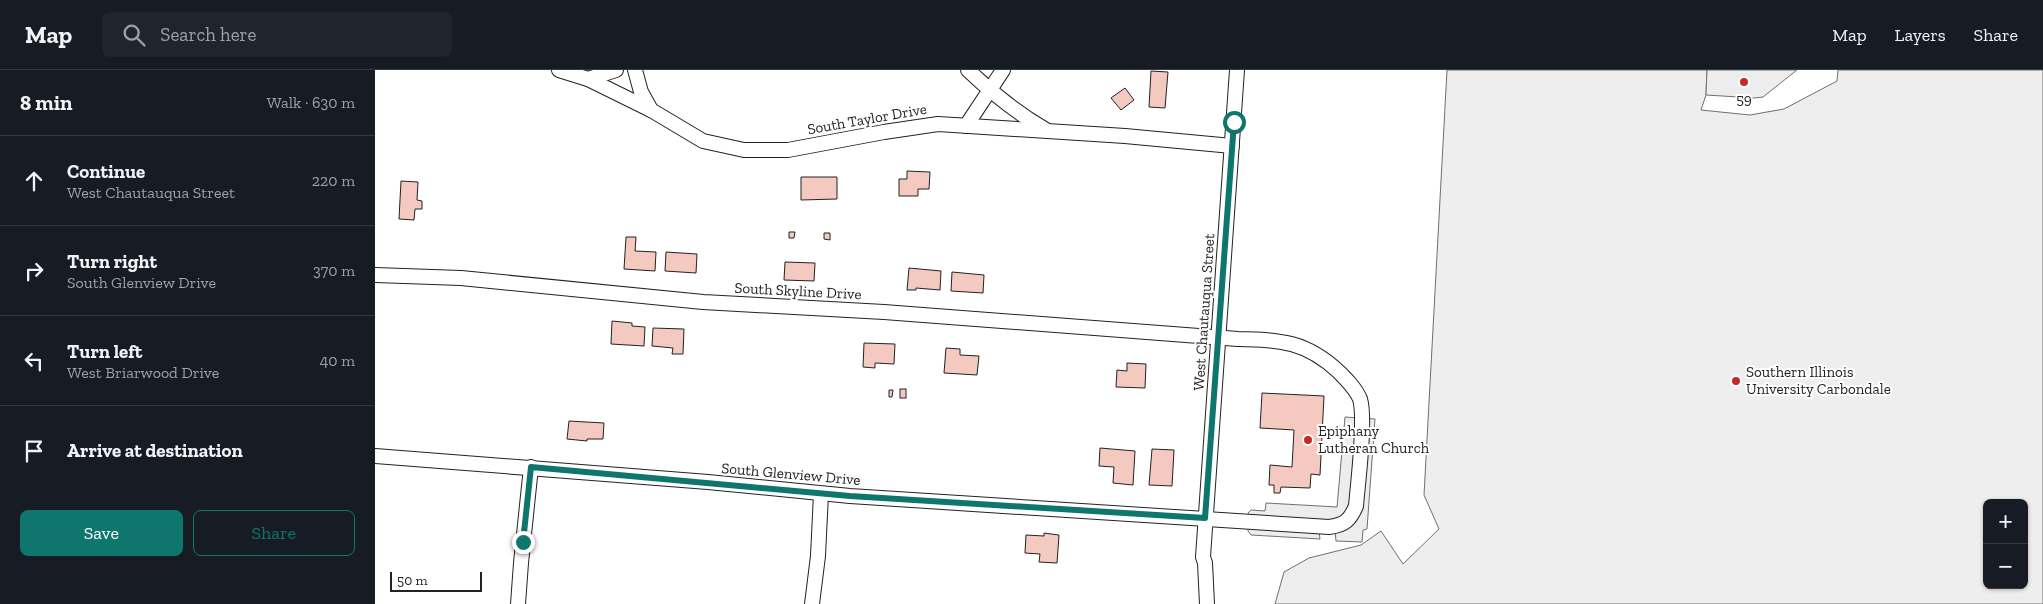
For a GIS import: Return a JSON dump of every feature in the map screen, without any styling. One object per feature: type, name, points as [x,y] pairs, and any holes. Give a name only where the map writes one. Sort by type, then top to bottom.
[{"type":"street","points":[[559,70],[588,78],[616,70]]},
{"type":"street","points":[[635,70],[641,92],[651,110]]},
{"type":"street","points":[[968,70],[989,91],[1049,132]]},
{"type":"street","points":[[966,126],[1003,70]]},
{"type":"street","name":"West Chautauqua Street","points":[[1207,604],[1203,557],[1205,518],[1237,70]]},
{"type":"street","name":"South Taylor Drive","points":[[588,78],[651,110],[703,141],[744,150],[788,150],[883,132],[938,124],[1130,136],[1232,146]]},
{"type":"street","name":"South Skyline Drive","points":[[375,275],[461,278],[703,302],[884,312],[1289,342],[1327,360],[1351,384],[1360,400],[1361,416],[1356,506],[1351,518],[1347,522],[1329,527],[1205,518]]},
{"type":"street","name":"South Glenview Drive","points":[[375,456],[531,467],[821,494],[1205,518]]},
{"type":"street","points":[[518,604],[531,467]]},
{"type":"street","points":[[812,604],[818,556],[821,494]]},
{"type":"street","name":"West Chautauqua Street","points":[[1198,604],[1199,564],[1203,557]]},
{"type":"shaded area","name":"Southern Illinois University Carbondale","points":[[1447,70],[1707,70],[1706,95],[1701,110],[1750,115],[1784,109],[1837,81],[1838,70],[2043,70],[2043,604],[1275,604],[1284,572],[1309,558],[1361,545],[1381,531],[1403,564],[1439,529],[1424,495]]},
{"type":"shaded area","name":"59","points":[[1707,70],[1797,70],[1763,97],[1755,98],[1706,95]]},
{"type":"shaded area","points":[[1345,417],[1375,419],[1367,529],[1363,530],[1362,542],[1336,541],[1335,531],[1319,531],[1320,539],[1251,535],[1248,531],[1248,513],[1251,510],[1265,511],[1266,503],[1337,507]]},
{"type":"building","points":[[1151,71],[1168,72],[1165,108],[1149,107]]},
{"type":"building","points":[[1125,88],[1134,100],[1121,110],[1111,98]]},
{"type":"building","points":[[907,171],[930,172],[929,189],[918,189],[918,196],[899,196],[899,179],[907,179]]},
{"type":"building","points":[[801,177],[837,177],[837,199],[801,200]]},
{"type":"building","points":[[401,181],[418,182],[417,200],[422,201],[422,209],[415,209],[414,220],[399,219]]},
{"type":"building","points":[[789,232],[795,232],[794,238],[789,238]]},
{"type":"building","points":[[824,233],[830,233],[830,240],[824,239]]},
{"type":"building","points":[[626,237],[636,237],[635,251],[656,252],[655,271],[624,269]]},
{"type":"building","points":[[666,252],[697,254],[696,273],[665,271]]},
{"type":"building","points":[[785,262],[815,263],[814,281],[784,280]]},
{"type":"building","points":[[909,268],[941,271],[940,290],[916,288],[916,290],[907,290]]},
{"type":"building","points":[[952,272],[984,275],[983,293],[951,291]]},
{"type":"building","points":[[612,321],[632,323],[632,326],[645,327],[644,346],[611,344]]},
{"type":"building","points":[[653,328],[684,329],[683,354],[672,354],[673,348],[652,346]]},
{"type":"building","points":[[864,343],[895,344],[894,364],[875,363],[875,368],[863,367]]},
{"type":"building","points":[[946,348],[960,349],[960,355],[979,356],[977,375],[944,373]]},
{"type":"building","points":[[1127,363],[1146,364],[1145,388],[1116,387],[1117,370],[1127,371]]},
{"type":"building","points":[[900,389],[906,389],[906,398],[900,398]]},
{"type":"building","points":[[889,390],[893,390],[892,397],[889,397]]},
{"type":"building","name":"Epiphany Lutheran Church","points":[[1262,393],[1324,396],[1320,475],[1311,474],[1310,488],[1281,487],[1280,493],[1274,493],[1274,485],[1269,485],[1270,465],[1292,467],[1294,430],[1260,428]]},
{"type":"building","points":[[569,421],[604,423],[603,439],[587,439],[587,441],[567,439]]},
{"type":"building","points":[[1100,448],[1135,451],[1133,485],[1113,483],[1114,467],[1099,466]]},
{"type":"building","points":[[1152,449],[1174,450],[1172,486],[1149,485]]},
{"type":"building","points":[[1044,533],[1059,535],[1057,563],[1039,562],[1040,554],[1025,553],[1026,535],[1044,536]]},
{"type":"place","name":"59","points":[[1744,82]]},
{"type":"place","name":"Southern Illinois University Carbondale","points":[[1736,381]]},
{"type":"place","name":"Epiphany Lutheran Church","points":[[1308,440]]},
{"type":"route","points":[[523,542],[531,467],[709,482],[821,494],[1205,518],[1234,122]]}]
